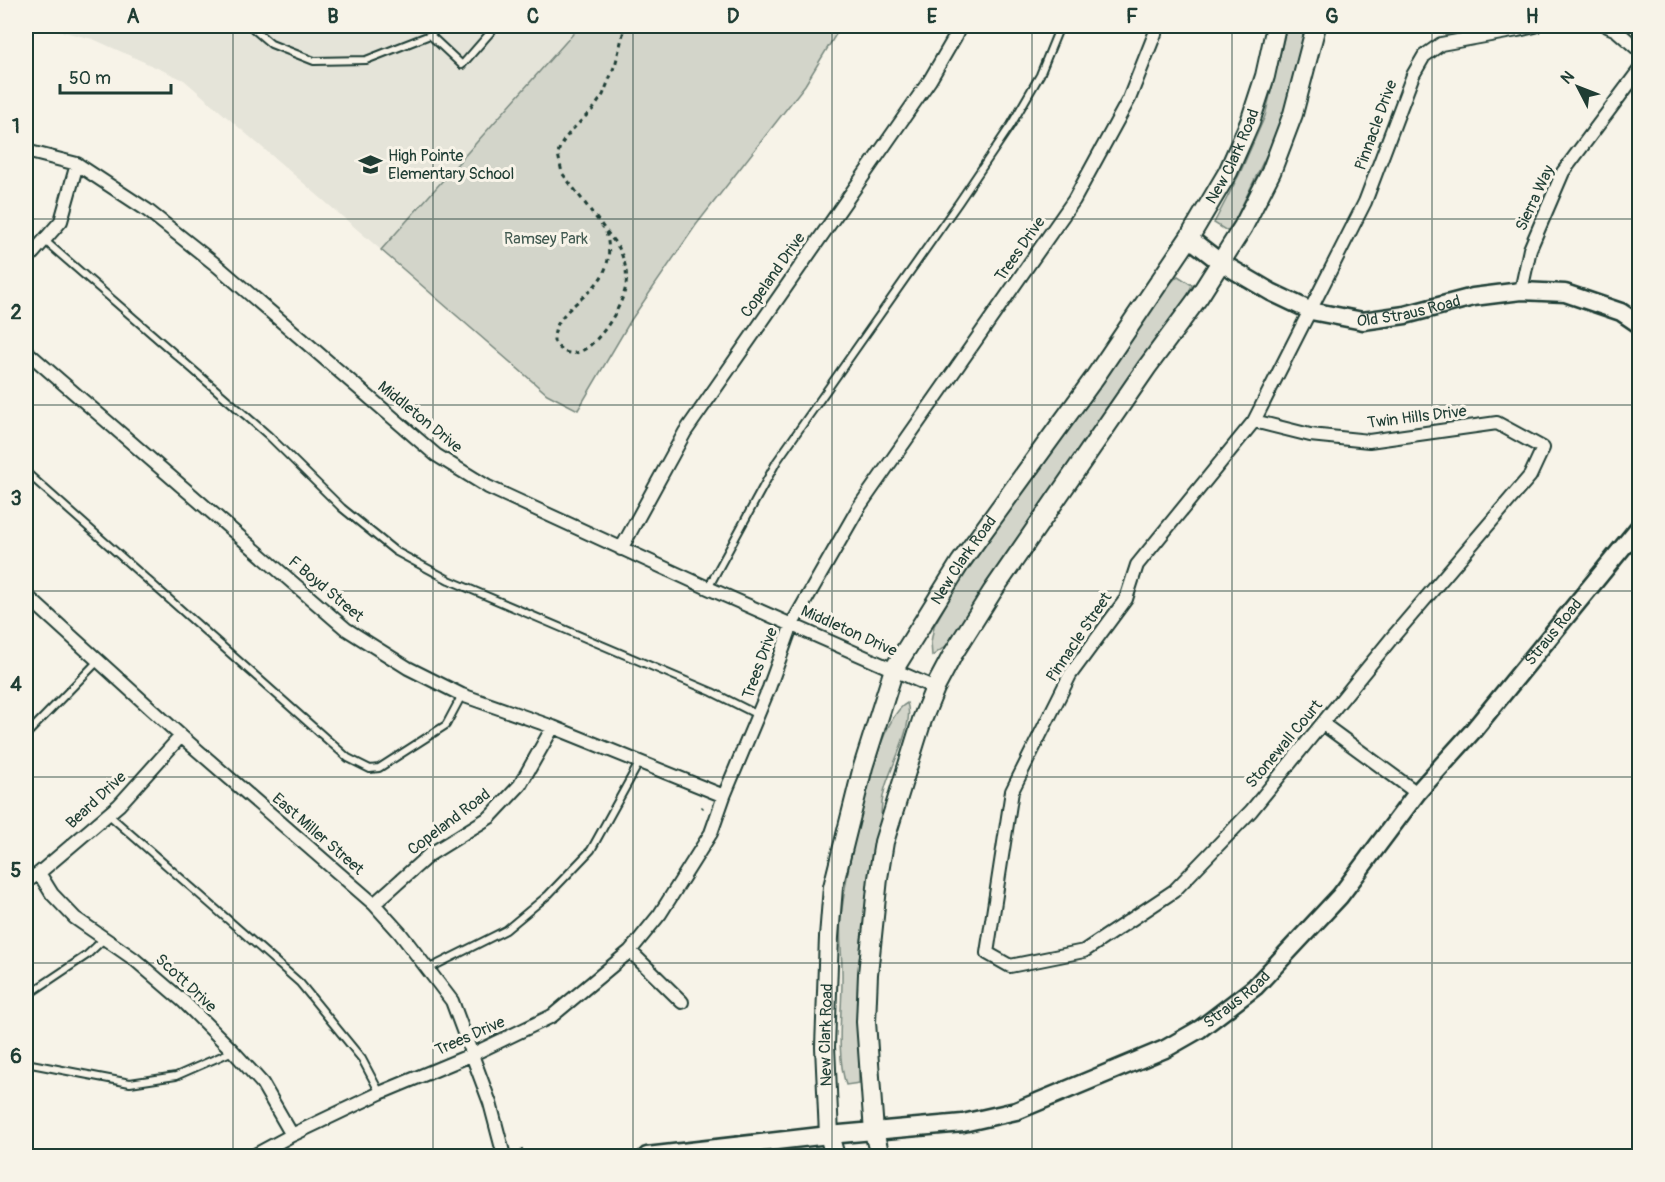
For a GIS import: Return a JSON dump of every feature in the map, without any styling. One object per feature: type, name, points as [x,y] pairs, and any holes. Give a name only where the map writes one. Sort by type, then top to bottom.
[{"type":"main road","name":"New Clark Road","points":[[835,1156],[829,1135],[825,1047],[833,887],[863,767],[894,669],[960,563],[1095,377],[1189,238],[1228,172],[1250,122],[1265,76],[1276,26]]},
{"type":"main road","points":[[880,1156],[874,1132],[866,1022],[868,974],[884,842],[922,720],[935,688],[992,592],[1198,298],[1243,227],[1271,172],[1293,114],[1316,26]]},
{"type":"street","name":"Copeland Drive","points":[[621,549],[685,432],[930,80],[960,26]]},
{"type":"street","name":"Trees Drive","points":[[253,1156],[380,1093],[471,1055],[552,1016],[630,951],[660,914],[711,833],[792,624],[859,507],[1074,200],[1130,99],[1158,26]]},
{"type":"street","name":"Pinnacle Drive","points":[[1311,311],[1365,202],[1413,75],[1424,56],[1440,44],[1534,26]]},
{"type":"street","points":[[1607,26],[1616,30],[1640,51]]},
{"type":"street","name":"Sierra Way","points":[[1521,291],[1530,249],[1563,172],[1640,69]]},
{"type":"street","name":"Middleton Drive","points":[[26,151],[77,164],[147,210],[215,264],[436,455],[488,487],[621,549],[935,688]]},
{"type":"street","points":[[26,261],[61,221],[77,164]]},
{"type":"street","name":"Old Straus Road","points":[[1189,238],[1220,262],[1271,292],[1311,311],[1363,321],[1406,315],[1473,297],[1521,291],[1565,293],[1621,312],[1640,325]]},
{"type":"street","name":"Pinnacle Street","points":[[987,953],[1012,791],[1070,675],[1126,599],[1137,565],[1254,421],[1311,311]]},
{"type":"street","name":"F Boyd Street","points":[[26,351],[346,629],[408,668],[462,695],[554,728],[724,796]]},
{"type":"street","name":"Twin Hills Drive","points":[[1254,421],[1310,435],[1369,441],[1497,423],[1543,448]]},
{"type":"street","name":"Stonewall Court","points":[[987,953],[1010,966],[1084,951],[1174,891],[1251,811],[1399,630],[1530,476],[1543,448]]},
{"type":"street","name":"Straus Road","points":[[646,1156],[829,1135],[963,1123],[1016,1111],[1165,1049],[1200,1029],[1255,987],[1340,896],[1417,793],[1472,732],[1640,526]]},
{"type":"street","name":"East Miller Street","points":[[26,596],[181,736],[374,904],[400,933],[452,1001],[490,1103],[504,1156]]},
{"type":"street","points":[[1323,724],[1417,793]]},
{"type":"street","name":"Copeland Road","points":[[374,904],[429,855],[490,817],[520,785],[554,728]]},
{"type":"street","name":"Beard Drive","points":[[26,882],[119,805],[181,736]]},
{"type":"street","name":"Scott Drive","points":[[39,873],[52,894],[75,918],[134,959],[184,1002],[233,1051],[262,1083],[292,1135]]},
{"type":"street","points":[[630,951],[682,1002]]},
{"type":"lane","points":[[250,26],[271,44],[314,61],[366,60],[430,35],[439,26]]},
{"type":"lane","points":[[430,35],[462,65],[496,26]]},
{"type":"lane","points":[[708,588],[777,461],[1011,125],[1040,75],[1060,26]]},
{"type":"lane","points":[[44,240],[268,435],[342,508],[395,551],[449,580],[712,692],[758,715]]},
{"type":"lane","points":[[26,472],[348,758],[370,769],[379,768],[446,725],[462,695]]},
{"type":"lane","points":[[26,735],[98,661]]},
{"type":"lane","points":[[428,969],[506,930],[548,895],[591,850],[639,763]]},
{"type":"lane","points":[[108,814],[300,983],[362,1059],[380,1093]]},
{"type":"lane","points":[[26,996],[87,955],[105,937]]},
{"type":"lane","points":[[26,1063],[130,1083],[176,1076],[233,1051]]},
{"type":"path","points":[[606,232],[610,253],[603,277],[564,316],[554,333],[554,341],[564,351],[571,353],[595,342],[616,314],[626,283],[624,260],[619,248],[562,173],[558,154],[560,146],[570,132],[594,108],[603,95],[616,62],[625,26]]},
{"type":"shaded area","name":"High Pointe Elementary School","points":[[39,26],[580,26],[381,250],[184,80],[93,39]]},
{"type":"green space","name":"Ramsey Park","points":[[580,26],[841,26],[805,85],[696,225],[631,320],[578,410],[547,394],[381,250]]},
{"type":"green space","points":[[1287,26],[1305,26],[1299,68],[1279,129],[1234,222],[1227,231],[1214,223],[1240,173],[1265,116]]},
{"type":"green space","points":[[1178,276],[1192,285],[1187,297],[1002,560],[950,643],[932,656],[931,642],[934,626],[958,584],[1165,288]]},
{"type":"green space","points":[[907,703],[908,722],[883,796],[861,940],[858,979],[859,1083],[846,1085],[840,1043],[842,985],[840,924],[844,897],[855,837],[873,768],[883,738],[895,715]]},
{"type":"place","name":"High Pointe Elementary School","points":[[370,165]]}]
